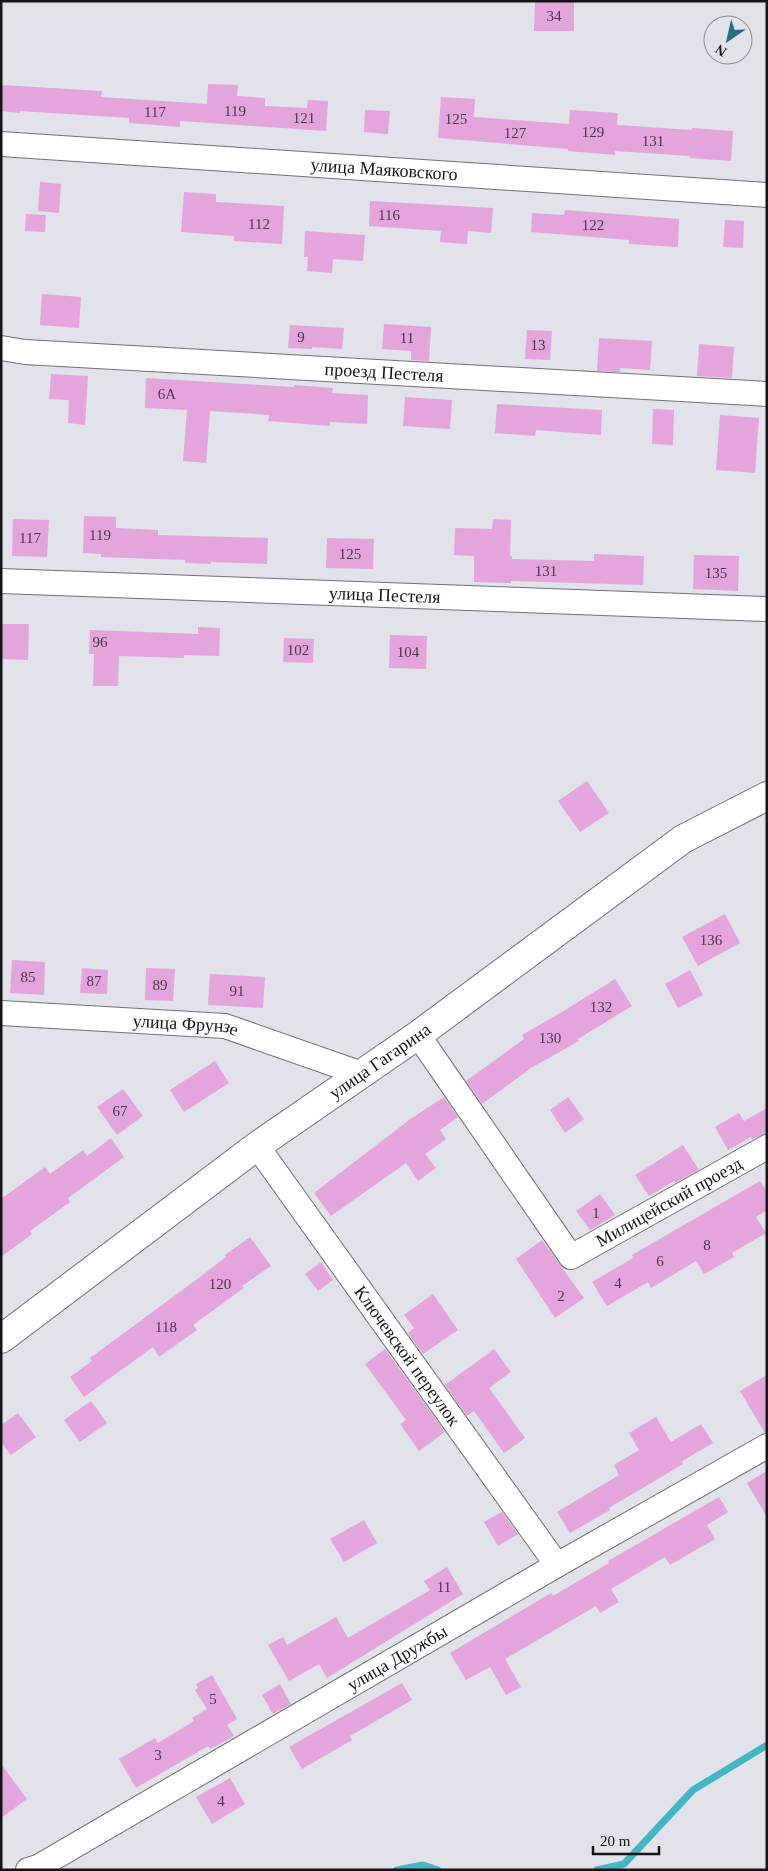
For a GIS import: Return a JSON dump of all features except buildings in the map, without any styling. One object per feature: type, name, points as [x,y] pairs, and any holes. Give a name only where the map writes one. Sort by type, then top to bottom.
[{"type":"main road","name":"улица Гагарина","points":[[1,1339],[257,1146],[418,1035],[683,839],[767,796]]},
{"type":"street","name":"улица Маяковского","points":[[1,144],[767,195]]},
{"type":"street","name":"проезд Пестеля","points":[[1,348],[35,352],[767,394]]},
{"type":"street","name":"улица Пестеля","points":[[1,581],[767,609]]},
{"type":"street","name":"улица Фрунзе","points":[[1,1013],[225,1026],[362,1074]]},
{"type":"street","name":"Милицейский проезд","points":[[418,1035],[572,1257],[767,1147]]},
{"type":"street","name":"Ключевской переулок","points":[[257,1146],[557,1565]]},
{"type":"street","name":"улица Дружбы","points":[[28,1870],[46,1862],[557,1565],[767,1446]]},
{"type":"waterway","points":[[597,1870],[624,1864],[693,1790],[767,1745]]},
{"type":"waterway","points":[[397,1870],[423,1865],[438,1870]]}]
